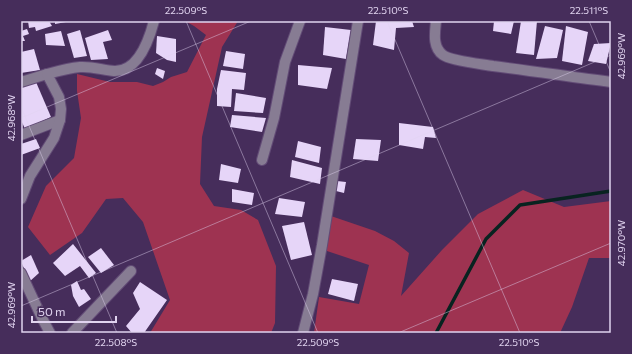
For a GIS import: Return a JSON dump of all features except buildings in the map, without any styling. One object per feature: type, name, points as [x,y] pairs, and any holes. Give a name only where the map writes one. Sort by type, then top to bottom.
[{"type":"street","points":[[262,160],[274,118],[285,62],[300,21]]},
{"type":"street","points":[[303,333],[313,294],[322,245],[358,21]]},
{"type":"street","points":[[436,21],[436,44],[440,52],[446,57],[477,63],[611,82]]},
{"type":"street","points":[[21,82],[67,69],[81,67],[115,71],[128,68],[135,62],[146,46],[151,23]]},
{"type":"street","points":[[21,199],[30,176],[54,138],[60,120],[61,109],[59,97],[47,74]]},
{"type":"street","points":[[21,135],[60,120]]},
{"type":"street","points":[[72,333],[131,271]]},
{"type":"street","points":[[21,274],[50,333]]},
{"type":"shaded area","points":[[185,21],[238,21],[222,47],[202,137],[200,184],[214,206],[241,210],[258,220],[276,266],[275,323],[271,333],[150,333],[170,300],[143,222],[123,198],[106,199],[82,233],[50,255],[28,227],[46,186],[74,158],[81,118],[77,91],[77,74],[110,82],[137,82],[153,86],[171,77],[187,72],[206,35]]},
{"type":"shaded area","points":[[523,190],[564,207],[611,201],[611,258],[589,258],[572,307],[560,333],[314,333],[319,297],[359,304],[369,265],[324,250],[328,215],[375,231],[394,241],[409,253],[401,296],[442,250],[478,214]]},
{"type":"waterway","points":[[436,333],[486,239],[520,205],[611,191]]}]
